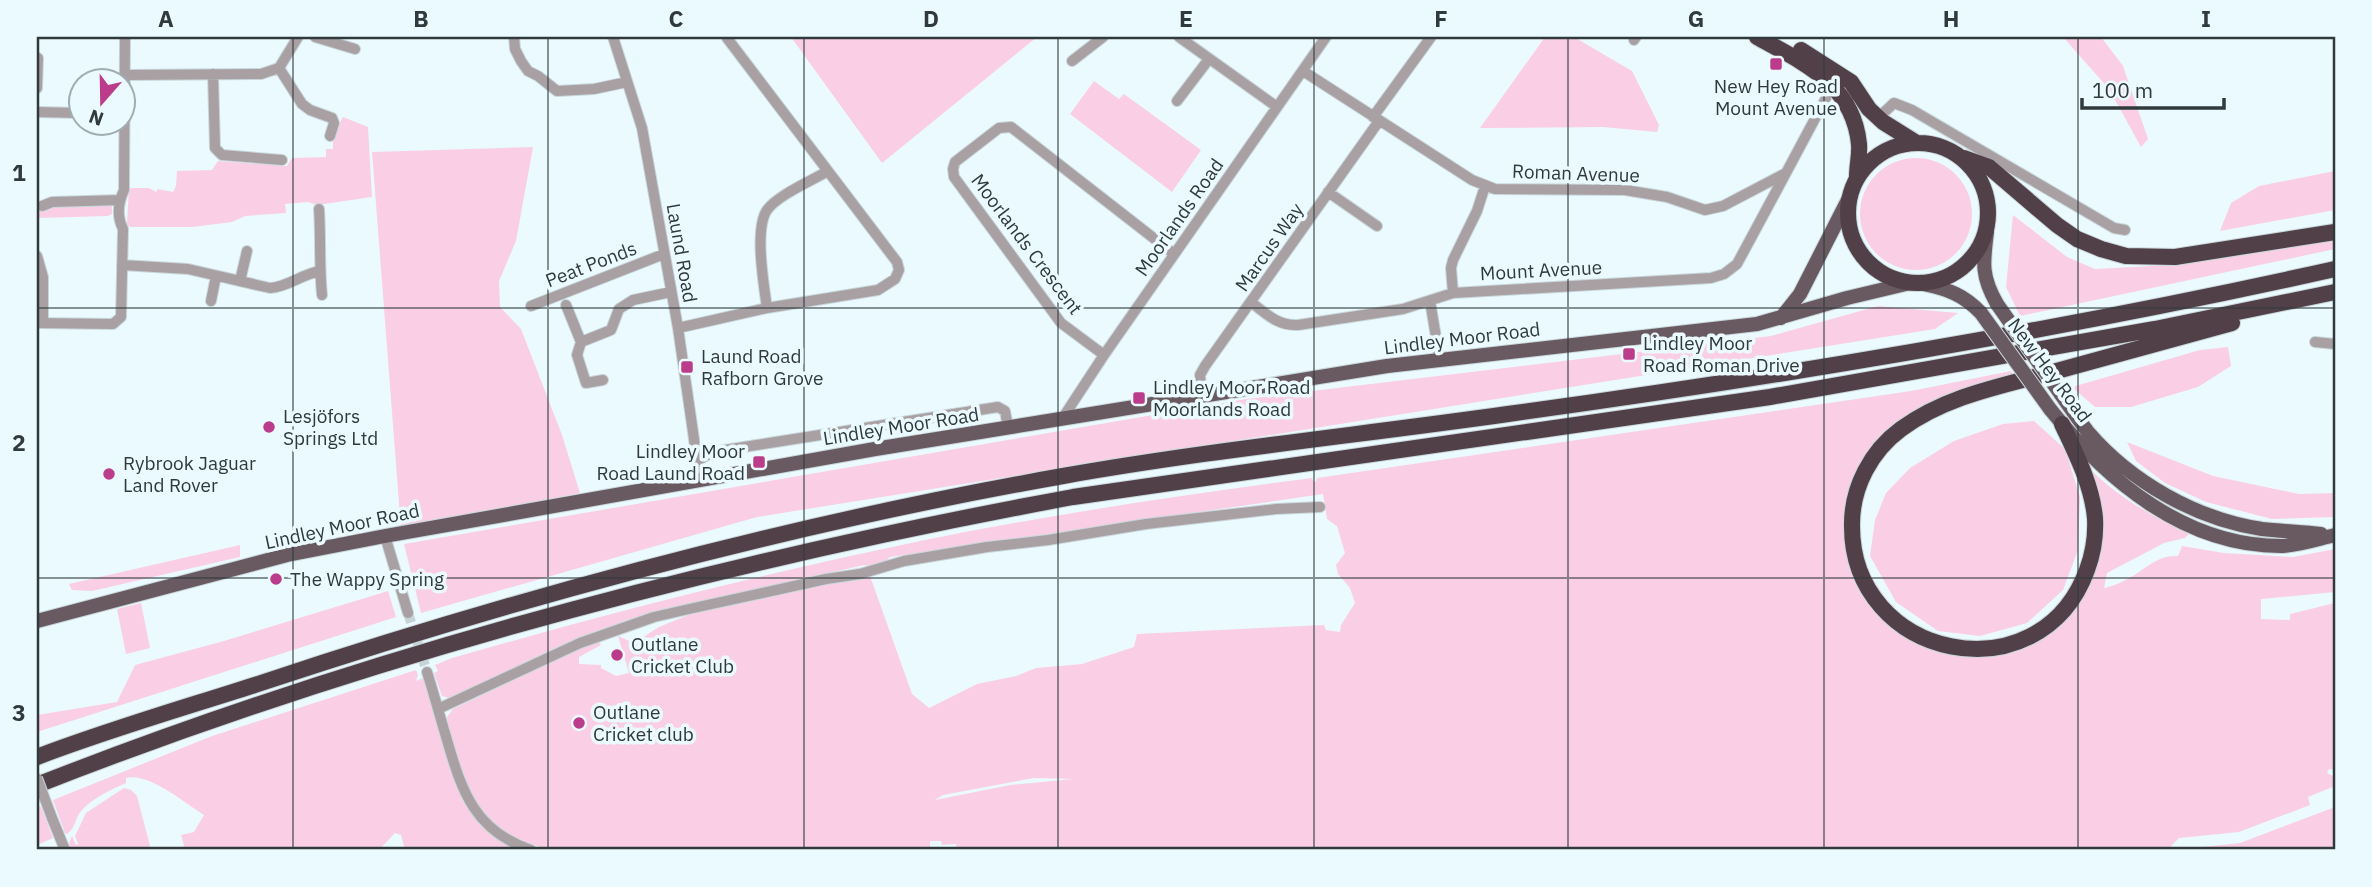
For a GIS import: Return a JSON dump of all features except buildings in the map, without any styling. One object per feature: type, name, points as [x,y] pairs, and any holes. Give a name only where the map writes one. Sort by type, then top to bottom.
[{"type":"highway","points":[[1757,37],[1806,65],[1834,86],[1843,97],[1853,118],[1859,142],[1857,177],[1849,198],[1847,215],[1850,232],[1857,249],[1870,264],[1889,277],[1917,283],[1941,280],[1961,270],[1974,257],[1987,232],[1987,194],[1980,177],[1962,157]]},
{"type":"highway","points":[[1777,37],[1851,82],[1878,118],[1915,142]]},
{"type":"highway","points":[[1859,142],[1878,118]]},
{"type":"highway","points":[[1857,177],[1877,155],[1888,149],[1915,142],[1948,148],[1962,157],[1989,167],[2077,239],[2126,256],[2175,257],[2335,232]]},
{"type":"highway","points":[[39,756],[408,634],[714,550],[956,496],[1068,475],[1510,414],[1874,358],[2059,325],[2335,269]]},
{"type":"highway","points":[[2062,424],[2083,469],[2093,502],[2095,521],[2090,562],[2083,582],[2071,602],[2045,628],[2010,644],[1984,649],[1942,646],[1911,632],[1893,620],[1869,591],[1860,572],[1852,538],[1852,519],[1859,484],[1866,468],[1878,450],[1898,431],[1922,415],[1966,396],[2335,293]]},
{"type":"highway","points":[[37,787],[75,770],[187,729],[396,660],[563,611],[723,570],[992,512],[1073,497],[1770,397],[2155,329],[2335,293]]},
{"type":"main road","points":[[1780,319],[1800,294],[1849,198]]},
{"type":"main road","name":"New Hey Road","points":[[1987,232],[1982,270],[1988,289],[2089,432],[2123,466],[2156,490],[2190,508],[2225,520],[2261,529],[2335,535]]},
{"type":"main road","name":"New Hey Road","points":[[1917,283],[1947,289],[1967,299],[1981,313],[2062,424],[2114,478],[2146,502],[2203,531],[2232,541],[2284,546],[2335,535]]},
{"type":"main road","name":"Lindley Moor Road","points":[[37,621],[287,555],[385,536],[1008,427],[1387,366],[1735,327],[1780,319],[1847,298],[1917,283]]},
{"type":"street","points":[[125,37],[125,66]]},
{"type":"street","points":[[136,75],[261,74],[279,68],[298,37]]},
{"type":"street","points":[[315,37],[335,39],[355,49]]},
{"type":"street","points":[[514,37],[515,49],[528,71],[557,91],[594,89],[627,82]]},
{"type":"street","name":"Laund Road","points":[[613,37],[642,128],[678,328],[698,480]]},
{"type":"street","points":[[1073,61],[1103,37]]},
{"type":"street","points":[[1179,37],[1278,107]]},
{"type":"street","name":"Moorlands Road","points":[[1062,419],[1326,37]]},
{"type":"street","name":"Marcus Way","points":[[1202,397],[1200,375],[1205,366],[1328,192],[1431,37]]},
{"type":"street","points":[[678,328],[878,290],[895,279],[899,270],[897,262],[727,38]]},
{"type":"street","points":[[37,88],[38,58]]},
{"type":"street","points":[[1177,101],[1209,59]]},
{"type":"street","points":[[279,68],[302,104],[332,118],[334,123],[330,136]]},
{"type":"street","name":"Roman Avenue","points":[[1303,71],[1485,186],[1625,190],[1667,197],[1705,210],[1724,206],[1786,173]]},
{"type":"street","points":[[213,74],[215,148],[222,155],[282,160]]},
{"type":"street","points":[[1786,173],[1826,98]]},
{"type":"street","points":[[1878,118],[1894,103],[1912,110],[2114,228],[2125,230]]},
{"type":"street","points":[[37,113],[66,113]]},
{"type":"street","name":"Moorlands Crescent","points":[[1104,355],[1061,323],[954,177],[955,162],[999,128],[1011,127],[1174,254]]},
{"type":"street","points":[[37,256],[43,277],[40,323],[113,324],[121,317],[123,229],[119,222],[120,200],[124,190],[123,136]]},
{"type":"street","points":[[767,309],[760,263],[762,220],[774,203],[828,171]]},
{"type":"street","name":"Mount Avenue","points":[[1251,302],[1277,322],[1287,325],[1403,309],[1453,293],[1711,278],[1724,274],[1737,264],[1786,173]]},
{"type":"street","points":[[1453,293],[1453,260],[1477,211],[1485,186]]},
{"type":"street","points":[[1328,192],[1377,226]]},
{"type":"street","points":[[42,206],[52,202],[120,200]]},
{"type":"street","points":[[319,209],[322,295]]},
{"type":"street","points":[[240,281],[247,250]]},
{"type":"street","name":"Peat Ponds","points":[[531,306],[664,254]]},
{"type":"street","points":[[122,265],[188,269],[270,288],[280,287],[306,273],[320,271]]},
{"type":"street","points":[[211,301],[216,276]]},
{"type":"street","points":[[581,342],[611,330],[619,309],[633,300],[671,292]]},
{"type":"street","points":[[1430,301],[1440,361]]},
{"type":"street","points":[[566,305],[581,342],[577,355],[586,383],[603,380]]},
{"type":"street","points":[[2315,342],[2335,344]]},
{"type":"street","points":[[696,462],[712,452],[998,407],[1005,411],[1008,427]]},
{"type":"street","points":[[438,709],[580,642],[654,617],[860,574],[904,561],[987,547],[1146,524],[1276,509],[1320,507]]},
{"type":"street","points":[[385,536],[408,613]]},
{"type":"street","points":[[427,672],[453,760],[471,807],[500,836],[531,850]]},
{"type":"street","points":[[37,778],[65,850]]},
{"type":"shaded area","points":[[791,37],[1037,37],[882,163]]},
{"type":"shaded area","points":[[1545,37],[1574,37],[1632,71],[1659,125],[1657,132],[1603,127],[1480,128]]},
{"type":"shaded area","points":[[2063,37],[2101,37],[2123,66],[2148,139],[2141,147],[2109,89]]},
{"type":"shaded area","points":[[1094,81],[1119,99],[1124,94],[1201,150],[1172,192],[1070,114]]},
{"type":"shaded area","points":[[343,117],[368,127],[372,197],[317,205],[308,202],[285,204],[286,213],[245,216],[232,222],[192,227],[130,227],[127,224],[129,188],[173,192],[177,171],[212,170],[218,161],[287,166],[292,158],[326,157],[326,149],[333,149],[333,136]]},
{"type":"shaded area","points":[[533,147],[516,241],[499,281],[500,307],[521,329],[562,435],[580,493],[401,529],[372,152]]},
{"type":"shaded area","points":[[1916,158],[1937,162],[1956,174],[1968,193],[1972,214],[1968,235],[1956,254],[1937,266],[1916,270],[1895,266],[1876,254],[1864,235],[1860,214],[1864,193],[1876,174],[1895,162]]},
{"type":"shaded area","points":[[2335,171],[2335,210],[2220,231],[2231,203],[2259,186]]},
{"type":"shaded area","points":[[37,202],[54,205],[112,202],[112,214],[37,218]]},
{"type":"shaded area","points":[[2013,215],[2067,257],[2095,269],[2170,265],[2335,240],[2335,249],[2020,316],[2006,287]]},
{"type":"shaded area","points":[[1878,306],[1958,313],[1935,329],[757,517],[421,613],[404,544],[1246,399],[1771,336]]},
{"type":"shaded area","points":[[2228,347],[2231,366],[2198,387],[2131,407],[2095,407],[2072,387],[2200,350]]},
{"type":"shaded area","points":[[2011,371],[2016,378],[1991,384],[1870,455],[1848,539],[1909,636],[1936,650],[1977,655],[2023,646],[2044,635],[2062,620],[2091,582],[2099,558],[2102,536],[2100,514],[2090,469],[2136,506],[2189,534],[2185,538],[2164,543],[2107,573],[2104,588],[2125,581],[2158,560],[2178,556],[2182,546],[2224,553],[2293,557],[2335,549],[2335,592],[2261,599],[2261,619],[2290,620],[2290,614],[2335,603],[2335,770],[2329,769],[2327,773],[2335,777],[2335,786],[2308,797],[2310,805],[2239,832],[2179,838],[2168,849],[2150,850],[957,850],[956,844],[942,845],[941,841],[930,841],[930,850],[851,850],[851,847],[842,850],[550,850],[520,841],[502,831],[484,815],[467,787],[450,740],[447,717],[453,709],[581,648],[599,642],[601,645],[579,657],[579,664],[601,665],[601,668],[616,676],[629,673],[618,636],[634,643],[659,627],[693,613],[870,576],[912,694],[929,708],[977,684],[1016,676],[1036,668],[1082,664],[1134,647],[1137,634],[1324,625],[1326,630],[1340,632],[1341,625],[1355,603],[1350,588],[1338,574],[1336,565],[1345,553],[1337,526],[1327,519],[1323,494],[890,557],[878,565],[864,565],[624,621],[449,698],[442,696],[434,673],[438,671],[435,665],[452,658],[629,610],[925,540],[1167,498],[1312,478],[1316,482],[1317,478],[1911,391]],"holes":[[[1034,778],[1073,779],[1010,785],[935,800],[943,795]]]},
{"type":"shaded area","points":[[2034,421],[2065,449],[2080,497],[2078,550],[2063,590],[2027,623],[1980,636],[1938,631],[1896,602],[1870,556],[1875,520],[1886,493],[1910,468],[1954,441],[2003,424]]},
{"type":"shaded area","points":[[2127,442],[2213,476],[2299,494],[2335,493],[2335,517],[2272,519],[2206,502],[2165,483],[2136,461]]},
{"type":"shaded area","points":[[240,545],[240,557],[92,591],[72,590],[69,584]]},
{"type":"shaded area","points":[[388,591],[396,617],[37,732],[37,715],[117,702],[135,665]]},
{"type":"shaded area","points":[[141,603],[150,648],[126,654],[117,609]]},
{"type":"shaded area","points":[[416,670],[416,681],[423,678],[462,800],[485,829],[517,850],[405,850],[401,835],[395,833],[379,850],[182,850],[185,849],[181,835],[194,832],[204,815],[166,790],[135,777],[126,778],[126,783],[86,806],[70,832],[65,833],[53,800],[212,736]]},
{"type":"shaded area","points":[[124,788],[137,796],[149,850],[71,850],[69,843],[72,836],[76,845],[78,844],[75,836],[86,813]]},
{"type":"shaded area","points":[[41,806],[53,838],[37,845],[37,807]]},
{"type":"shaded area","points":[[2335,807],[2335,850],[2174,850],[2240,843]]},
{"type":"tunnel","points":[[408,613],[427,672]]},
{"type":"place","name":"New Hey Road Mount Avenue","points":[[1776,64]]},
{"type":"place","name":"Lindley Moor Road Roman Drive","points":[[1629,354]]},
{"type":"place","name":"Laund Road Rafborn Grove","points":[[687,367]]},
{"type":"place","name":"Lindley Moor Road Moorlands Road","points":[[1139,398]]},
{"type":"place","name":"Lesjöfors Springs Ltd","points":[[269,427]]},
{"type":"place","name":"Lindley Moor Road Laund Road","points":[[759,462]]},
{"type":"place","name":"Rybrook Jaguar Land Rover","points":[[109,474]]},
{"type":"place","name":"The Wappy Spring","points":[[276,579]]},
{"type":"place","name":"Outlane Cricket Club","points":[[617,655]]},
{"type":"place","name":"Outlane Cricket club","points":[[579,723]]}]
